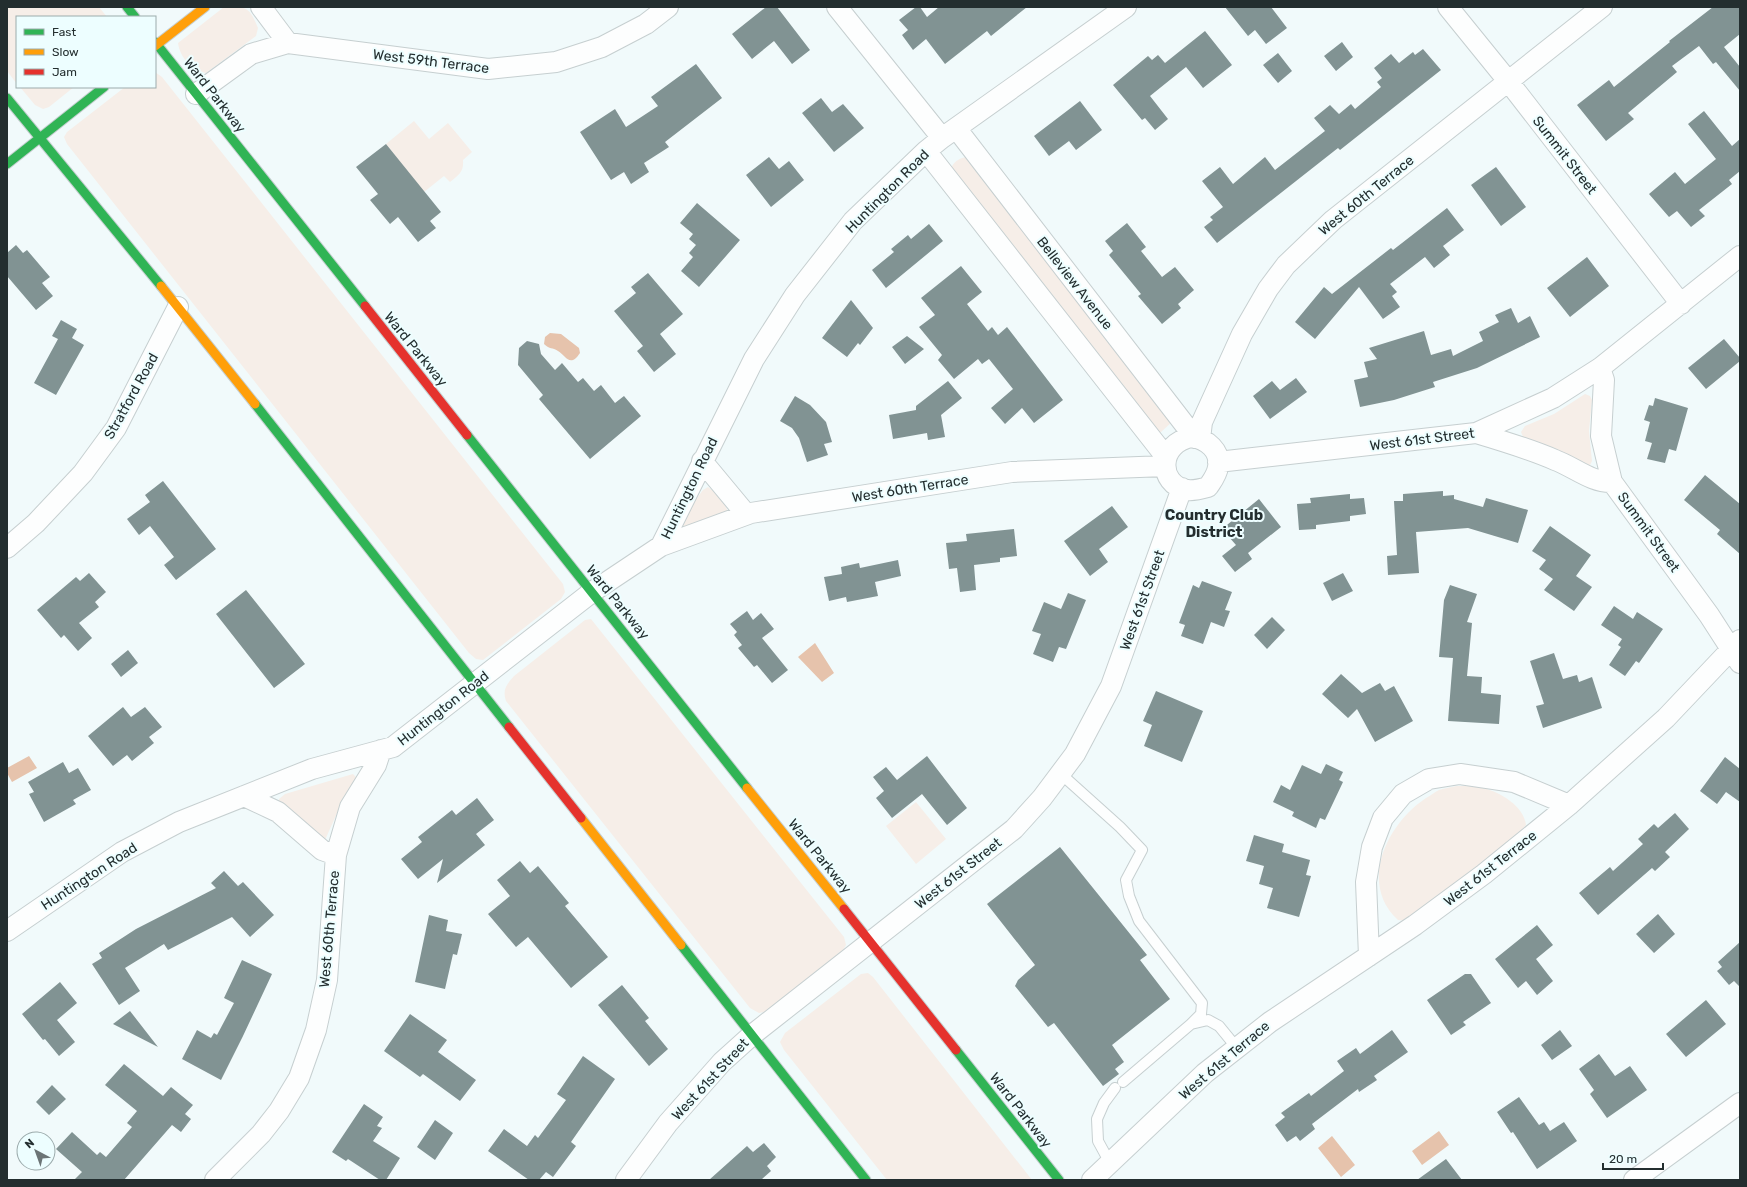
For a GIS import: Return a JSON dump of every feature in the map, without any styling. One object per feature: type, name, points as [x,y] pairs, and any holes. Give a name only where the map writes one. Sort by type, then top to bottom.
[{"type":"main road","points":[[127,7],[134,16]]},
{"type":"main road","points":[[156,44],[204,7]]},
{"type":"main road","name":"Ward Parkway","points":[[156,44],[1059,1180]]},
{"type":"main road","points":[[7,164],[103,88]]},
{"type":"main road","points":[[7,98],[178,307],[866,1180]]},
{"type":"street","points":[[261,7],[288,43]]},
{"type":"street","name":"West 59th Terrace","points":[[196,94],[251,54],[288,43],[488,69],[556,62],[602,47],[646,24],[668,7]]},
{"type":"street","name":"Belleview Avenue","points":[[837,7],[949,133],[1198,438]]},
{"type":"street","name":"Huntington Road","points":[[7,931],[122,852],[179,822],[312,769],[393,747],[592,592],[661,546],[754,359],[795,295],[853,221],[926,150],[1126,7]]},
{"type":"street","name":"Summit Street","points":[[1448,7],[1508,81],[1681,304]]},
{"type":"street","name":"West 60th Terrace","points":[[1198,438],[1202,422],[1242,334],[1268,289],[1286,265],[1333,220],[1602,7]]},
{"type":"street","points":[[926,150],[1166,462]]},
{"type":"street","name":"West 61st Street","points":[[1218,462],[1476,433],[1553,398],[1600,368],[1740,256]]},
{"type":"street","name":"Stratford Road","points":[[7,548],[36,523],[83,473],[116,428],[178,307]]},
{"type":"street","points":[[1600,368],[1604,380],[1601,436],[1612,482]]},
{"type":"street","name":"Summit Street","points":[[1476,433],[1527,448],[1556,460],[1601,482],[1612,482],[1737,651]]},
{"type":"street","points":[[1198,438],[1208,443],[1214,449],[1218,462],[1216,475],[1208,487],[1195,490],[1182,488],[1172,481],[1167,474],[1166,462],[1169,450],[1175,443],[1183,439],[1198,438]]},
{"type":"street","points":[[702,461],[746,514]]},
{"type":"street","name":"West 60th Terrace","points":[[661,546],[746,514],[1012,472],[1166,462]]},
{"type":"street","name":"West 61st Street","points":[[626,1180],[668,1123],[722,1062],[752,1035],[1014,829],[1042,798],[1075,754],[1111,686],[1182,488]]},
{"type":"street","name":"West 61st Terrace","points":[[1092,1180],[1205,1073],[1270,1022],[1415,925],[1484,874],[1569,805],[1666,718],[1737,651]]},
{"type":"street","name":"West 60th Terrace","points":[[215,1180],[261,1134],[279,1111],[299,1078],[316,1030],[328,980],[336,855],[350,807],[376,765],[381,750]]},
{"type":"street","points":[[1369,956],[1366,882],[1372,847],[1383,818],[1402,794],[1429,779],[1460,774],[1514,782],[1569,805]]},
{"type":"street","points":[[244,796],[278,812],[322,850],[336,855]]},
{"type":"street","points":[[1634,1180],[1740,1103]]},
{"type":"lane","points":[[1061,774],[1120,827],[1142,850],[1126,880],[1128,896],[1140,921],[1178,973],[1196,993],[1202,1003],[1201,1014],[1119,1085],[1104,1103],[1097,1120],[1098,1141],[1110,1163]]},
{"type":"lane","points":[[1191,1024],[1208,1020],[1219,1026],[1237,1048]]},
{"type":"shaded area","points":[[7,7],[99,7],[106,16],[16,16],[16,83],[7,71]]},
{"type":"shaded area","points":[[224,7],[238,7],[246,9],[252,15],[258,28],[256,36],[206,73],[196,69],[184,58],[181,54],[178,43]]},
{"type":"shaded area","points":[[156,73],[162,77],[563,584],[565,592],[561,599],[483,660],[476,659],[469,653],[67,144],[64,137],[67,132],[124,88],[156,88]]},
{"type":"shaded area","points":[[21,88],[73,88],[49,107],[43,109],[35,105]]},
{"type":"shaded area","points":[[414,121],[429,139],[448,123],[472,152],[463,160],[463,168],[460,173],[450,182],[444,176],[424,192],[386,144]]},
{"type":"shaded area","points":[[967,157],[1172,422],[1161,432],[1156,433],[951,169],[953,164],[961,158]]},
{"type":"shaded area","points":[[550,333],[561,334],[579,348],[580,353],[577,357],[573,360],[568,360],[561,353],[544,344],[545,337]]},
{"type":"shaded area","points":[[1585,394],[1590,396],[1592,400],[1589,431],[1592,461],[1590,465],[1586,466],[1551,447],[1523,437],[1521,432],[1525,426],[1554,414]]},
{"type":"shaded area","points":[[708,487],[720,498],[728,512],[682,531],[676,526],[703,490]]},
{"type":"shaded area","points":[[591,619],[844,937],[846,945],[842,952],[768,1011],[759,1013],[750,1008],[506,701],[505,690],[507,684],[514,676],[585,620]]},
{"type":"shaded area","points":[[815,643],[834,673],[822,682],[798,657]]},
{"type":"shaded area","points":[[29,756],[37,768],[12,782],[7,773],[7,768]]},
{"type":"shaded area","points":[[353,774],[356,777],[355,784],[338,811],[325,840],[279,804],[279,799],[285,794]]},
{"type":"shaded area","points":[[1457,786],[1473,786],[1483,788],[1504,796],[1521,812],[1526,825],[1520,833],[1484,863],[1406,921],[1398,920],[1386,905],[1380,889],[1379,872],[1382,855],[1389,838],[1412,809],[1426,798],[1439,790]]},
{"type":"shaded area","points":[[916,802],[946,839],[916,864],[886,826]]},
{"type":"shaded area","points":[[868,973],[873,977],[1032,1180],[887,1180],[784,1050],[780,1042],[785,1033],[861,974]]},
{"type":"shaded area","points":[[1439,1131],[1449,1145],[1422,1165],[1412,1151]]},
{"type":"shaded area","points":[[1332,1136],[1355,1165],[1341,1177],[1318,1148]]},
{"type":"building","points":[[766,7],[777,7],[810,50],[792,64],[774,41],[752,59],[732,34]]},
{"type":"building","points":[[916,7],[920,7],[927,17],[939,7],[1027,7],[991,36],[987,31],[945,64],[926,39],[913,50],[902,35],[908,30],[899,20]]},
{"type":"building","points":[[1225,7],[1271,7],[1287,28],[1266,44],[1255,30],[1248,36]]},
{"type":"building","points":[[1713,7],[1740,7],[1740,34],[1724,47],[1740,67],[1740,91],[1716,62],[1713,64],[1699,46],[1672,66],[1677,72],[1628,113],[1634,119],[1606,141],[1577,105],[1609,80],[1614,87],[1670,42],[1669,41]]},
{"type":"building","points":[[1205,31],[1232,65],[1203,88],[1186,67],[1150,96],[1168,119],[1155,130],[1145,118],[1142,120],[1113,85],[1148,56],[1152,60],[1158,55],[1165,63]]},
{"type":"building","points":[[1342,42],[1353,57],[1336,71],[1324,56]]},
{"type":"building","points":[[1423,49],[1441,70],[1340,150],[1338,148],[1217,243],[1204,227],[1213,220],[1210,217],[1223,207],[1202,181],[1220,167],[1233,184],[1265,157],[1275,170],[1325,131],[1314,118],[1330,105],[1339,114],[1351,104],[1355,109],[1381,87],[1377,82],[1382,78],[1374,68],[1391,54],[1399,63],[1413,52],[1415,55]]},
{"type":"building","points":[[1278,53],[1292,71],[1278,83],[1263,65]]},
{"type":"building","points":[[696,64],[722,98],[665,142],[669,147],[644,163],[649,172],[631,184],[624,172],[611,180],[580,132],[615,109],[626,127],[658,106],[651,97]]},
{"type":"building","points":[[821,98],[832,112],[843,104],[864,128],[834,152],[802,113]]},
{"type":"building","points":[[1080,101],[1102,130],[1076,150],[1069,141],[1049,156],[1034,136]]},
{"type":"building","points":[[1704,111],[1732,146],[1740,139],[1740,171],[1729,180],[1732,184],[1699,210],[1705,216],[1691,227],[1677,211],[1669,217],[1649,194],[1675,172],[1685,184],[1716,159],[1688,124]]},
{"type":"building","points":[[386,144],[441,212],[430,221],[436,228],[418,242],[398,217],[390,224],[370,200],[378,194],[356,167]]},
{"type":"building","points":[[769,157],[779,169],[789,161],[804,180],[771,207],[746,175]]},
{"type":"building","points":[[1496,167],[1526,207],[1501,226],[1471,185]]},
{"type":"building","points":[[697,203],[740,240],[699,287],[681,271],[693,257],[689,253],[696,245],[689,239],[693,234],[680,223]]},
{"type":"building","points":[[1447,208],[1464,230],[1443,246],[1450,255],[1434,268],[1425,257],[1390,284],[1397,292],[1392,296],[1400,307],[1383,319],[1359,287],[1315,339],[1295,322],[1324,287],[1332,294],[1391,248],[1393,250]]},
{"type":"building","points":[[1127,223],[1146,247],[1141,251],[1162,277],[1175,267],[1194,290],[1178,304],[1181,308],[1162,324],[1138,296],[1141,294],[1109,255],[1113,251],[1105,241]]},
{"type":"building","points":[[929,224],[943,241],[886,288],[872,270],[894,252],[891,249],[908,235],[911,239]]},
{"type":"building","points":[[16,245],[23,253],[27,250],[50,277],[42,283],[53,296],[36,310],[7,276],[7,253]]},
{"type":"building","points":[[1587,257],[1609,286],[1570,317],[1547,288]]},
{"type":"building","points":[[961,266],[982,292],[967,304],[988,331],[992,327],[998,335],[1007,327],[1063,400],[1034,423],[1022,408],[1005,424],[991,408],[1013,389],[989,359],[982,364],[978,359],[954,379],[938,360],[942,355],[919,327],[935,315],[921,298]]},
{"type":"building","points":[[648,273],[683,314],[660,334],[676,354],[654,372],[637,351],[643,346],[614,311],[636,293],[631,287]]},
{"type":"building","points":[[851,300],[873,328],[860,345],[858,343],[847,357],[822,338]]},
{"type":"building","points":[[1511,308],[1518,323],[1530,316],[1540,337],[1477,368],[1433,382],[1435,387],[1394,400],[1360,407],[1354,380],[1368,377],[1364,362],[1377,359],[1369,348],[1424,331],[1431,355],[1451,349],[1453,356],[1483,341],[1479,332],[1499,322],[1495,315]]},
{"type":"building","points":[[61,320],[77,329],[72,338],[84,345],[56,395],[34,383],[58,339],[52,336]]},
{"type":"building","points":[[907,336],[924,349],[905,364],[892,347]]},
{"type":"building","points":[[1724,339],[1740,358],[1740,361],[1706,389],[1688,368]]},
{"type":"building","points":[[527,341],[539,344],[541,354],[555,370],[562,363],[578,382],[583,378],[594,391],[601,385],[615,403],[624,396],[641,416],[590,459],[539,399],[543,395],[518,365],[519,348]]},
{"type":"building","points":[[1296,378],[1307,392],[1270,419],[1253,396],[1272,381],[1280,390]]},
{"type":"building","points":[[948,381],[962,398],[941,415],[945,437],[928,440],[927,433],[893,439],[889,415],[916,410],[916,406]]},
{"type":"building","points":[[795,396],[810,405],[826,422],[832,442],[824,444],[828,455],[807,462],[799,438],[792,428],[780,421]]},
{"type":"building","points":[[1655,398],[1688,408],[1676,451],[1669,449],[1665,463],[1647,459],[1652,443],[1645,441],[1650,422],[1644,420],[1649,405],[1653,406]]},
{"type":"building","points":[[1705,475],[1740,504],[1740,554],[1717,534],[1720,530],[1684,500]]},
{"type":"building","points":[[163,481],[216,549],[176,580],[164,565],[174,557],[150,526],[139,535],[127,519],[150,502],[145,495]]},
{"type":"building","points":[[1443,491],[1443,496],[1454,495],[1454,499],[1483,507],[1486,498],[1528,510],[1518,543],[1468,528],[1416,532],[1419,573],[1388,575],[1387,556],[1397,555],[1394,501],[1403,501],[1403,494]]},
{"type":"building","points":[[1350,494],[1350,499],[1364,498],[1366,514],[1350,516],[1350,521],[1316,525],[1316,529],[1299,530],[1297,504],[1311,503],[1310,498]]},
{"type":"building","points":[[1259,499],[1281,527],[1248,553],[1252,559],[1235,572],[1222,556],[1236,545],[1222,529]]},
{"type":"building","points":[[1112,506],[1128,527],[1099,549],[1108,562],[1090,576],[1064,541]]},
{"type":"building","points":[[1550,526],[1591,555],[1576,576],[1592,587],[1574,611],[1544,590],[1553,579],[1539,569],[1546,560],[1532,551]]},
{"type":"building","points":[[1014,529],[1017,556],[1000,558],[1000,562],[974,565],[976,590],[960,592],[957,568],[949,569],[946,543],[967,541],[966,534]]},
{"type":"building","points":[[898,560],[901,576],[875,582],[878,596],[847,602],[846,597],[829,601],[824,577],[842,574],[841,567],[859,563],[860,568]]},
{"type":"building","points":[[89,573],[106,592],[95,602],[99,607],[79,623],[92,638],[78,651],[64,635],[61,638],[37,610],[76,577],[80,581]]},
{"type":"building","points":[[1343,573],[1353,591],[1332,601],[1323,583]]},
{"type":"building","points":[[1202,581],[1232,592],[1225,610],[1230,611],[1224,627],[1211,622],[1203,644],[1181,636],[1185,625],[1179,623],[1193,585],[1199,588]]},
{"type":"building","points":[[1450,585],[1477,594],[1467,622],[1472,623],[1467,676],[1482,677],[1481,693],[1501,695],[1499,724],[1448,721],[1453,658],[1439,657],[1444,600]]},
{"type":"building","points":[[246,590],[305,664],[274,688],[216,614]]},
{"type":"building","points":[[1068,593],[1086,600],[1066,649],[1059,647],[1053,662],[1033,654],[1041,634],[1032,631],[1044,602],[1061,609]]},
{"type":"building","points":[[1614,606],[1633,619],[1637,612],[1663,629],[1639,663],[1636,661],[1625,676],[1609,665],[1621,647],[1618,645],[1622,639],[1601,625]]},
{"type":"building","points":[[747,611],[753,620],[761,613],[774,629],[762,638],[788,670],[772,683],[757,665],[754,667],[738,648],[742,645],[734,635],[737,632],[730,624]]},
{"type":"building","points":[[1272,617],[1285,630],[1267,649],[1254,635]]},
{"type":"building","points":[[128,650],[138,663],[121,677],[111,664]]},
{"type":"building","points":[[1554,653],[1563,679],[1577,675],[1579,682],[1592,677],[1602,708],[1543,728],[1536,706],[1544,704],[1530,661]]},
{"type":"building","points":[[1341,674],[1362,693],[1380,683],[1385,691],[1394,686],[1413,721],[1375,742],[1357,709],[1348,718],[1322,694]]},
{"type":"building","points":[[1156,691],[1203,711],[1182,762],[1144,746],[1152,725],[1143,721]]},
{"type":"building","points":[[123,707],[131,717],[145,707],[162,727],[149,737],[154,743],[132,761],[127,755],[113,766],[88,736]]},
{"type":"building","points":[[927,756],[967,808],[947,825],[922,794],[892,818],[876,798],[884,791],[873,777],[886,767],[897,780]]},
{"type":"building","points":[[1725,757],[1740,769],[1740,802],[1726,792],[1717,804],[1700,791]]},
{"type":"building","points":[[63,762],[69,773],[78,768],[91,790],[73,800],[76,804],[44,822],[29,794],[34,792],[28,782]]},
{"type":"building","points":[[1326,764],[1343,772],[1339,780],[1343,782],[1325,820],[1320,818],[1316,828],[1292,816],[1294,812],[1273,802],[1281,785],[1290,790],[1302,765],[1321,774]]},
{"type":"building","points":[[477,798],[494,820],[476,834],[485,845],[437,883],[443,859],[418,879],[401,859],[422,842],[418,837],[452,810],[456,815]]},
{"type":"building","points":[[1675,813],[1689,829],[1665,852],[1670,857],[1655,871],[1652,868],[1598,915],[1579,893],[1610,867],[1613,871],[1643,844],[1638,839],[1654,824],[1658,828]]},
{"type":"building","points":[[1254,835],[1284,844],[1282,852],[1310,860],[1306,875],[1311,876],[1299,917],[1267,908],[1273,888],[1259,884],[1264,866],[1246,861]]},
{"type":"building","points":[[1060,847],[1147,955],[1140,960],[1170,999],[1112,1045],[1124,1062],[1115,1069],[1119,1074],[1103,1086],[1054,1023],[1048,1027],[1015,986],[1018,980],[1035,965],[987,904]]},
{"type":"building","points":[[520,861],[530,873],[538,866],[569,903],[565,906],[608,957],[571,988],[528,937],[516,947],[488,914],[510,896],[497,880]]},
{"type":"building","points":[[224,871],[238,886],[243,882],[274,915],[250,937],[232,917],[168,950],[164,944],[125,968],[140,991],[119,1005],[92,964],[102,958],[99,953],[136,929],[216,888],[211,883]]},
{"type":"building","points":[[1658,914],[1675,934],[1654,953],[1636,934]]},
{"type":"building","points":[[429,915],[448,920],[446,931],[462,934],[457,955],[453,954],[445,989],[415,982]]},
{"type":"building","points":[[1537,925],[1553,945],[1536,959],[1553,981],[1537,995],[1526,981],[1518,988],[1495,959]]},
{"type":"building","points":[[1740,942],[1740,987],[1734,981],[1729,985],[1717,971],[1722,967],[1718,962]]},
{"type":"building","points":[[242,960],[272,974],[221,1080],[182,1059],[197,1030],[211,1038],[214,1033],[217,1035],[234,1003],[224,998]]},
{"type":"building","points":[[1465,974],[1471,974],[1491,1003],[1463,1022],[1466,1025],[1451,1035],[1427,1000]]},
{"type":"building","points":[[60,982],[77,1003],[57,1020],[75,1042],[59,1056],[45,1039],[43,1040],[22,1014]]},
{"type":"building","points":[[622,985],[649,1018],[645,1021],[668,1049],[649,1066],[598,1005]]},
{"type":"building","points":[[1706,1000],[1726,1024],[1686,1057],[1666,1034]]},
{"type":"building","points":[[130,1011],[158,1047],[113,1024]]},
{"type":"building","points":[[410,1014],[447,1040],[438,1052],[476,1080],[460,1101],[423,1074],[420,1077],[384,1051]]},
{"type":"building","points":[[1392,1030],[1408,1052],[1374,1076],[1377,1080],[1359,1092],[1358,1089],[1312,1124],[1315,1129],[1300,1141],[1296,1136],[1287,1142],[1275,1125],[1285,1117],[1281,1113],[1309,1093],[1311,1096],[1344,1071],[1337,1061],[1356,1048],[1360,1054]]},
{"type":"building","points":[[1560,1030],[1572,1046],[1552,1060],[1541,1045]]},
{"type":"building","points":[[1599,1054],[1615,1076],[1630,1066],[1647,1090],[1607,1118],[1590,1094],[1594,1090],[1579,1069]]},
{"type":"building","points":[[583,1056],[615,1079],[571,1142],[576,1146],[553,1177],[546,1172],[539,1180],[529,1180],[488,1151],[504,1129],[527,1146],[535,1135],[538,1138],[566,1100],[557,1094]]},
{"type":"building","points":[[124,1064],[163,1096],[171,1087],[193,1105],[185,1114],[191,1119],[181,1132],[172,1125],[124,1180],[74,1180],[82,1172],[56,1149],[72,1132],[97,1155],[100,1152],[106,1157],[132,1127],[127,1123],[137,1111],[105,1085]]},
{"type":"building","points":[[52,1085],[66,1099],[49,1115],[36,1102]]},
{"type":"building","points":[[1519,1097],[1539,1125],[1544,1122],[1550,1131],[1564,1122],[1577,1141],[1537,1169],[1513,1132],[1511,1133],[1497,1112]]},
{"type":"building","points":[[364,1104],[383,1117],[377,1126],[382,1128],[373,1141],[400,1158],[386,1180],[380,1180],[348,1159],[346,1161],[332,1152]]},
{"type":"building","points":[[435,1120],[453,1133],[435,1160],[417,1147]]},
{"type":"building","points":[[764,1143],[776,1157],[767,1166],[771,1171],[761,1180],[709,1180],[747,1146],[753,1152]]},
{"type":"building","points":[[1446,1159],[1462,1180],[1417,1180]]},
{"type":"traffic: fast","points":[[127,7],[134,16]]},
{"type":"traffic: fast","points":[[156,43],[365,306]]},
{"type":"traffic: fast","points":[[7,164],[103,88]]},
{"type":"traffic: fast","points":[[7,98],[161,286]]},
{"type":"traffic: fast","points":[[255,404],[509,727]]},
{"type":"traffic: fast","points":[[467,435],[747,788]]},
{"type":"traffic: fast","points":[[681,945],[866,1180]]},
{"type":"traffic: fast","points":[[956,1050],[1059,1180]]},
{"type":"traffic: slow","points":[[156,45],[205,7]]},
{"type":"traffic: slow","points":[[161,286],[255,404]]},
{"type":"traffic: slow","points":[[747,788],[844,909]]},
{"type":"traffic: slow","points":[[581,818],[681,945]]},
{"type":"traffic: jam","points":[[365,306],[467,435]]},
{"type":"traffic: jam","points":[[509,727],[581,818]]},
{"type":"traffic: jam","points":[[844,909],[956,1050]]},
{"type":"district","name":"Country Club District","points":[[1214,524]]}]
